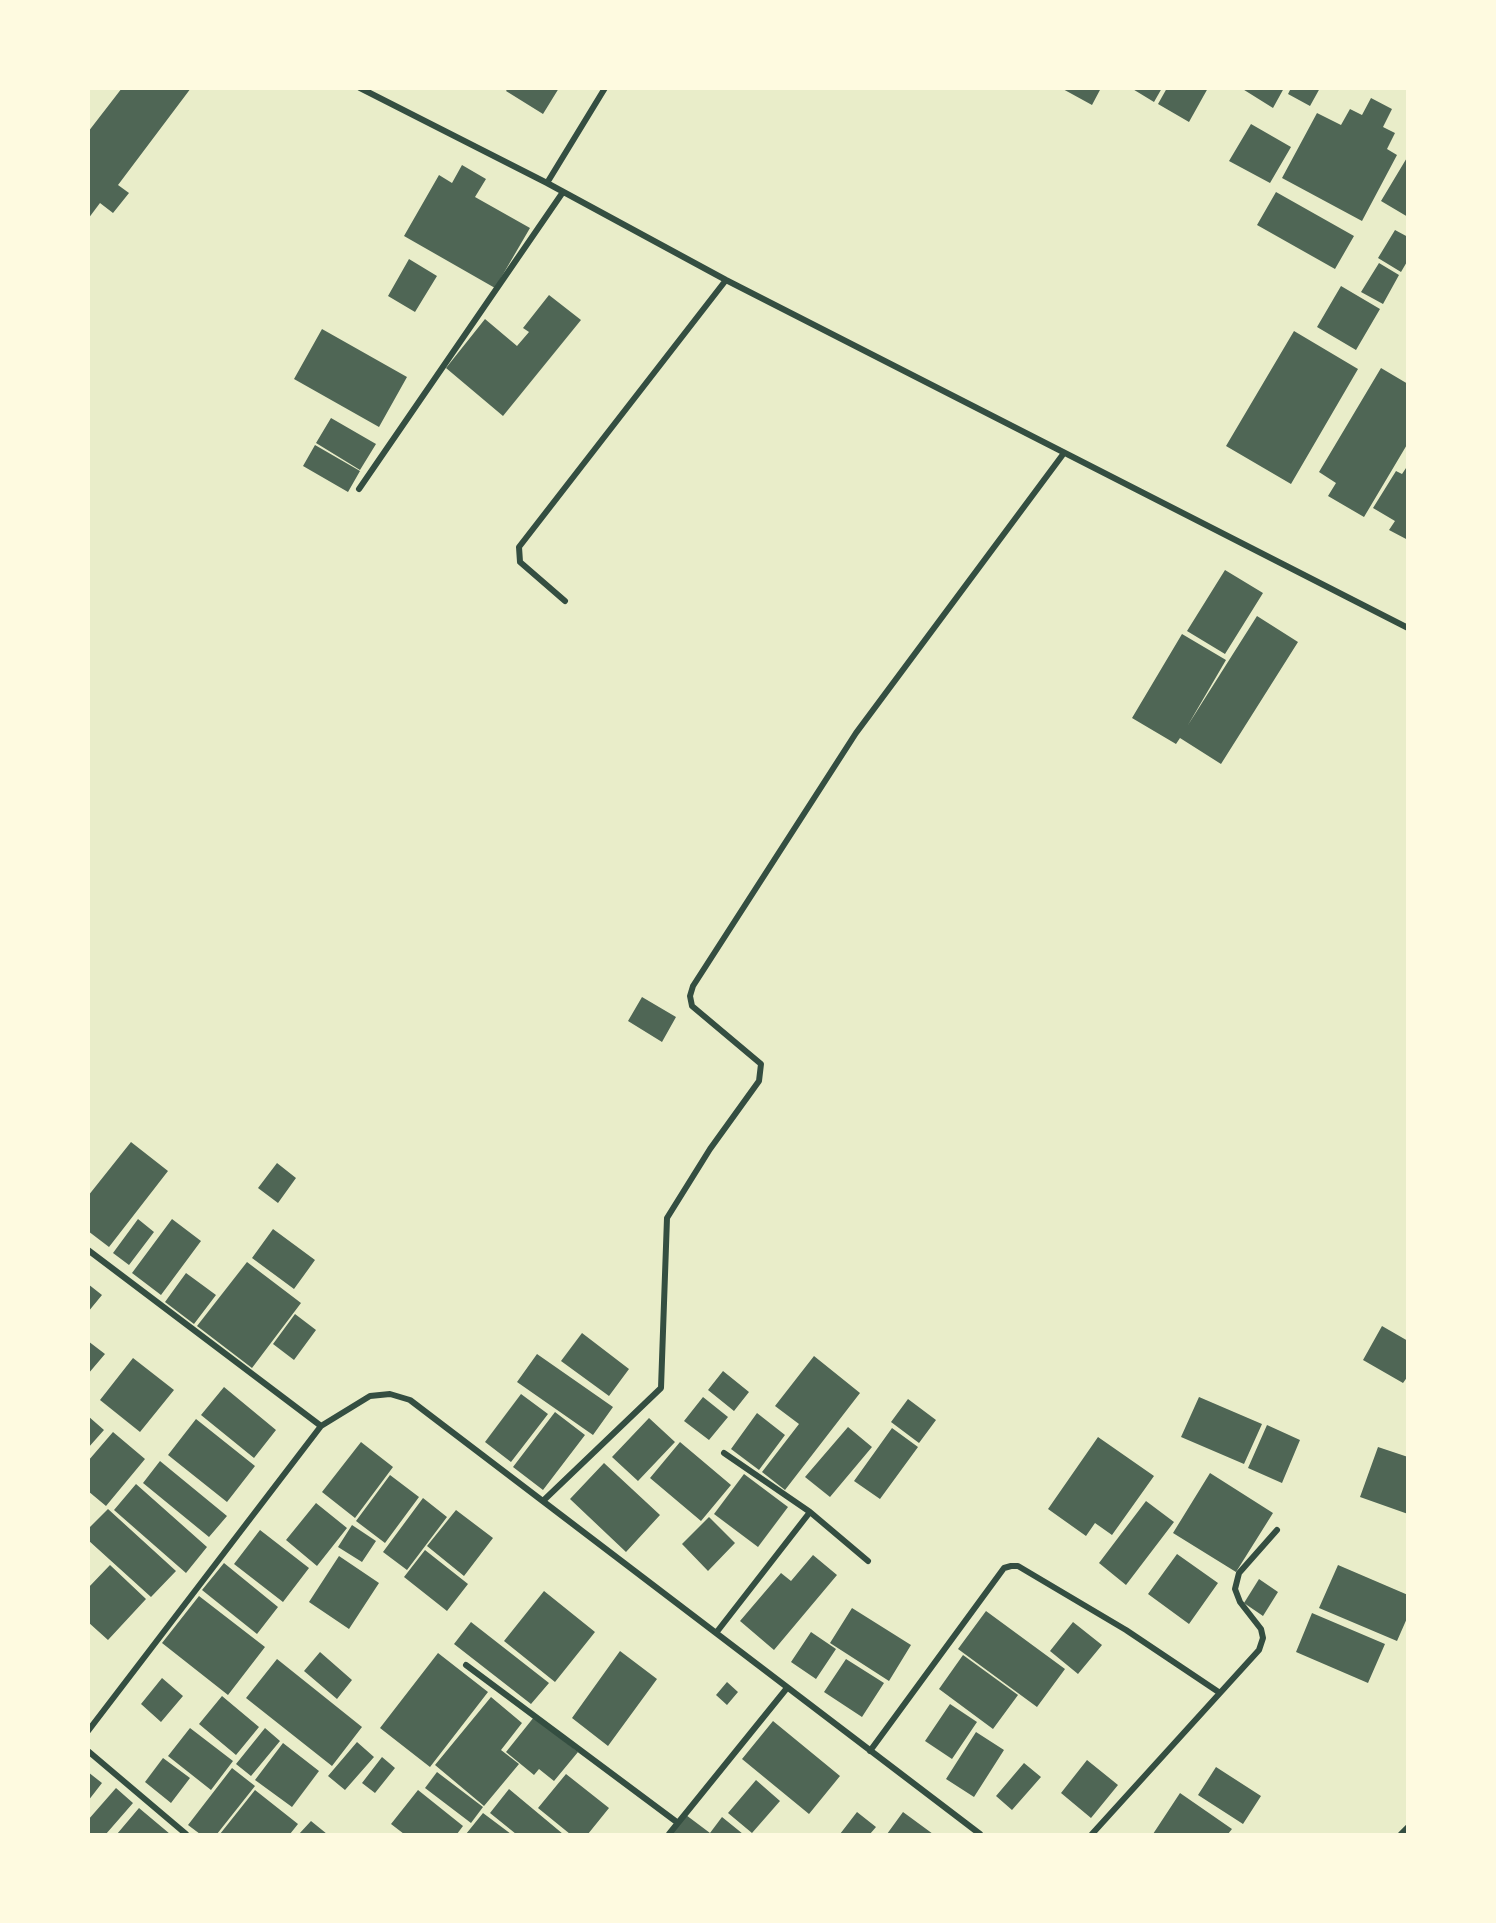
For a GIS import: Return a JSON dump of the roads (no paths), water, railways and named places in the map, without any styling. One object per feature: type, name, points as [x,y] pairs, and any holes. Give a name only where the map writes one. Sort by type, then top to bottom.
[{"type":"street","points":[[360,88],[547,183],[726,280],[1407,628]]},
{"type":"street","points":[[547,183],[605,88]]},
{"type":"street","points":[[359,489],[563,192]]},
{"type":"street","points":[[565,601],[520,562],[519,547],[726,280]]},
{"type":"street","points":[[544,1500],[661,1388],[667,1218],[710,1149],[759,1081],[761,1064],[756,1058],[692,1006],[690,996],[693,986],[856,733],[1064,453]]},
{"type":"street","points":[[88,1250],[321,1426]]},
{"type":"street","points":[[88,1731],[321,1426],[370,1396],[390,1395],[410,1400],[980,1834]]},
{"type":"street","points":[[724,1452],[810,1512],[868,1561]]},
{"type":"street","points":[[716,1633],[810,1512]]},
{"type":"street","points":[[1092,1834],[1259,1650],[1263,1638],[1261,1629],[1240,1602],[1235,1589],[1239,1573],[1277,1530]]},
{"type":"street","points":[[870,1751],[1004,1568],[1011,1566],[1018,1566],[1126,1630],[1220,1693]]},
{"type":"street","points":[[466,1665],[678,1823]]},
{"type":"street","points":[[669,1834],[787,1688]]},
{"type":"street","points":[[88,1751],[186,1834]]},
{"type":"street","points":[[1401,1834],[1407,1827]]}]
